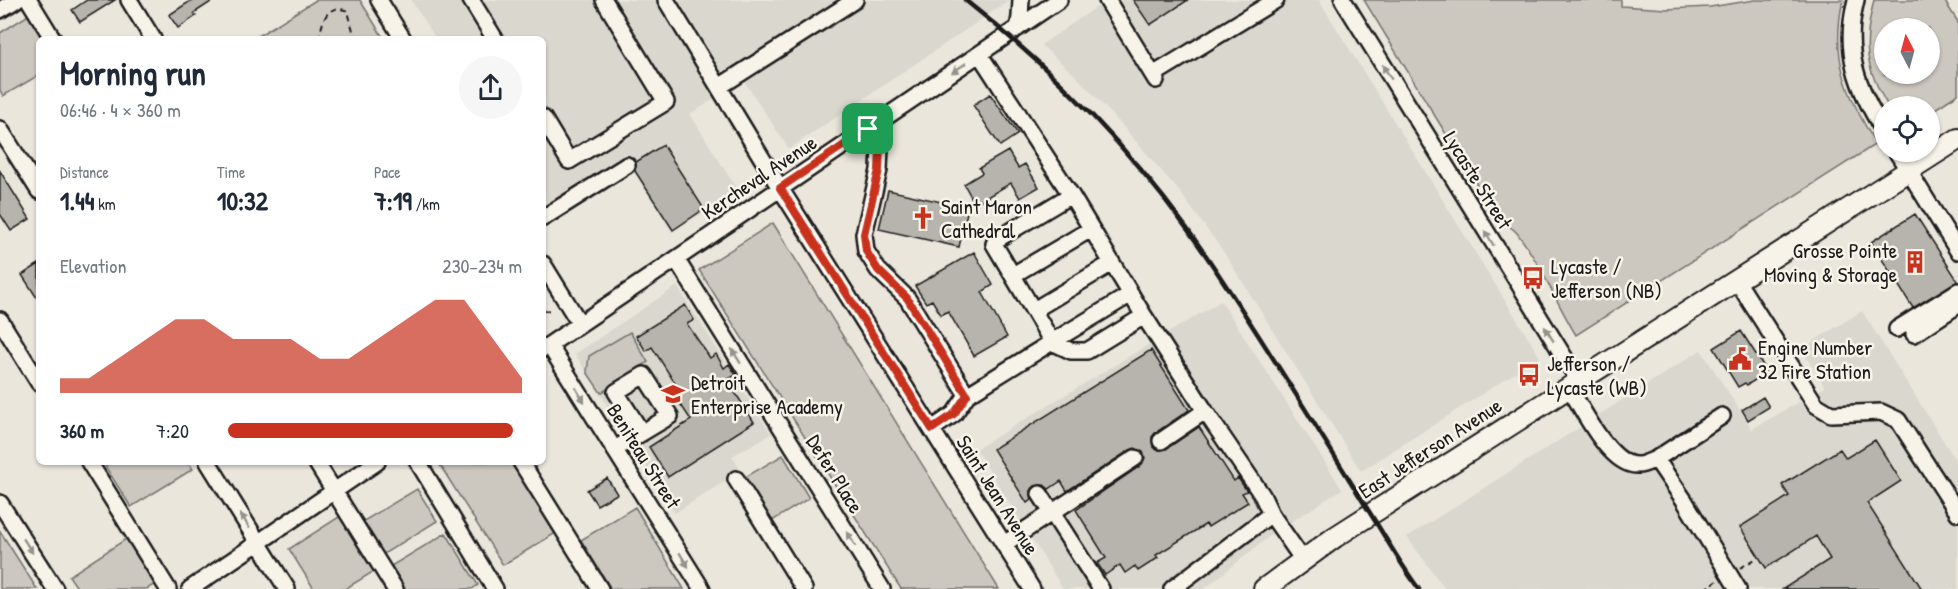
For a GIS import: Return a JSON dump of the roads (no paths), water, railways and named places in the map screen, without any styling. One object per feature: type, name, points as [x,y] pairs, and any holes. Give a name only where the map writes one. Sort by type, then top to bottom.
[{"type":"main road","name":"East Jefferson Avenue","points":[[1264,589],[1335,537],[1958,139]]},
{"type":"street","points":[[0,10],[16,0]]},
{"type":"street","points":[[28,0],[51,36]]},
{"type":"street","points":[[129,0],[151,36]]},
{"type":"street","points":[[379,0],[401,36]]},
{"type":"street","points":[[471,0],[493,36]]},
{"type":"street","points":[[546,123],[569,161],[666,102],[604,0]]},
{"type":"street","name":"Saint Jean Avenue","points":[[666,0],[780,188],[1032,589]]},
{"type":"street","points":[[719,87],[855,0]]},
{"type":"street","points":[[1018,28],[1021,0]]},
{"type":"street","name":"Kercheval Avenue","points":[[546,347],[1059,0]]},
{"type":"street","points":[[1107,0],[1155,78],[1276,0]]},
{"type":"street","name":"Lycaste Street","points":[[1343,0],[1574,384],[1608,448],[1624,462],[1638,465],[1656,459]]},
{"type":"street","points":[[1856,0],[1851,38],[1853,65],[1864,97],[1874,114]]},
{"type":"street","points":[[980,54],[1071,195],[1144,316],[1303,560]]},
{"type":"street","points":[[0,129],[36,186]]},
{"type":"street","points":[[868,129],[880,147],[879,170],[864,234],[866,251],[878,270],[907,298],[967,395]]},
{"type":"street","points":[[1904,162],[1958,251]]},
{"type":"street","points":[[546,216],[627,165]]},
{"type":"street","points":[[1071,195],[996,240],[995,248],[1052,342],[1071,351],[1087,351],[1144,316]]},
{"type":"street","points":[[1013,275],[1091,229]]},
{"type":"street","name":"Defer Place","points":[[676,259],[882,589]]},
{"type":"street","points":[[1034,310],[1112,263]]},
{"type":"street","points":[[546,269],[580,324]]},
{"type":"street","points":[[1737,281],[1816,405],[1831,414],[1881,412],[1898,420],[1958,513]]},
{"type":"street","points":[[1897,329],[1958,291]]},
{"type":"street","points":[[932,429],[954,414],[967,395],[1131,294]]},
{"type":"street","points":[[1914,334],[1958,305]]},
{"type":"street","points":[[0,320],[36,377]]},
{"type":"street","name":"Beniteau Street","points":[[546,347],[615,449],[702,589]]},
{"type":"street","points":[[1161,441],[1205,411]]},
{"type":"street","points":[[1722,416],[1656,459],[1684,500],[1738,589]]},
{"type":"street","points":[[615,449],[642,433]]},
{"type":"street","points":[[1004,544],[1135,458]]},
{"type":"street","points":[[91,465],[168,589]]},
{"type":"street","points":[[210,465],[287,589]]},
{"type":"street","points":[[318,465],[395,589]]},
{"type":"street","points":[[190,589],[373,465]]},
{"type":"street","points":[[420,465],[495,589]]},
{"type":"street","points":[[523,465],[600,589]]},
{"type":"street","points":[[736,479],[804,589]]},
{"type":"street","points":[[1040,494],[1101,589]]},
{"type":"street","points":[[0,503],[55,589]]},
{"type":"street","points":[[1172,589],[1271,514]]},
{"type":"railway","points":[[965,0],[1000,28],[1066,89],[1127,154],[1183,223],[1311,417],[1419,589]]},
{"type":"place","name":"Saint Maron Cathedral","points":[[923,218]]},
{"type":"place","name":"Grosse Pointe Moving & Storage","points":[[1915,262]]},
{"type":"place","name":"Lycaste / Jefferson (NB)","points":[[1533,278]]},
{"type":"place","name":"Engine Number 32 Fire Station","points":[[1740,359]]},
{"type":"place","name":"Jefferson / Lycaste (WB)","points":[[1529,375]]},
{"type":"place","name":"Detroit Enterprise Academy","points":[[673,394]]}]
